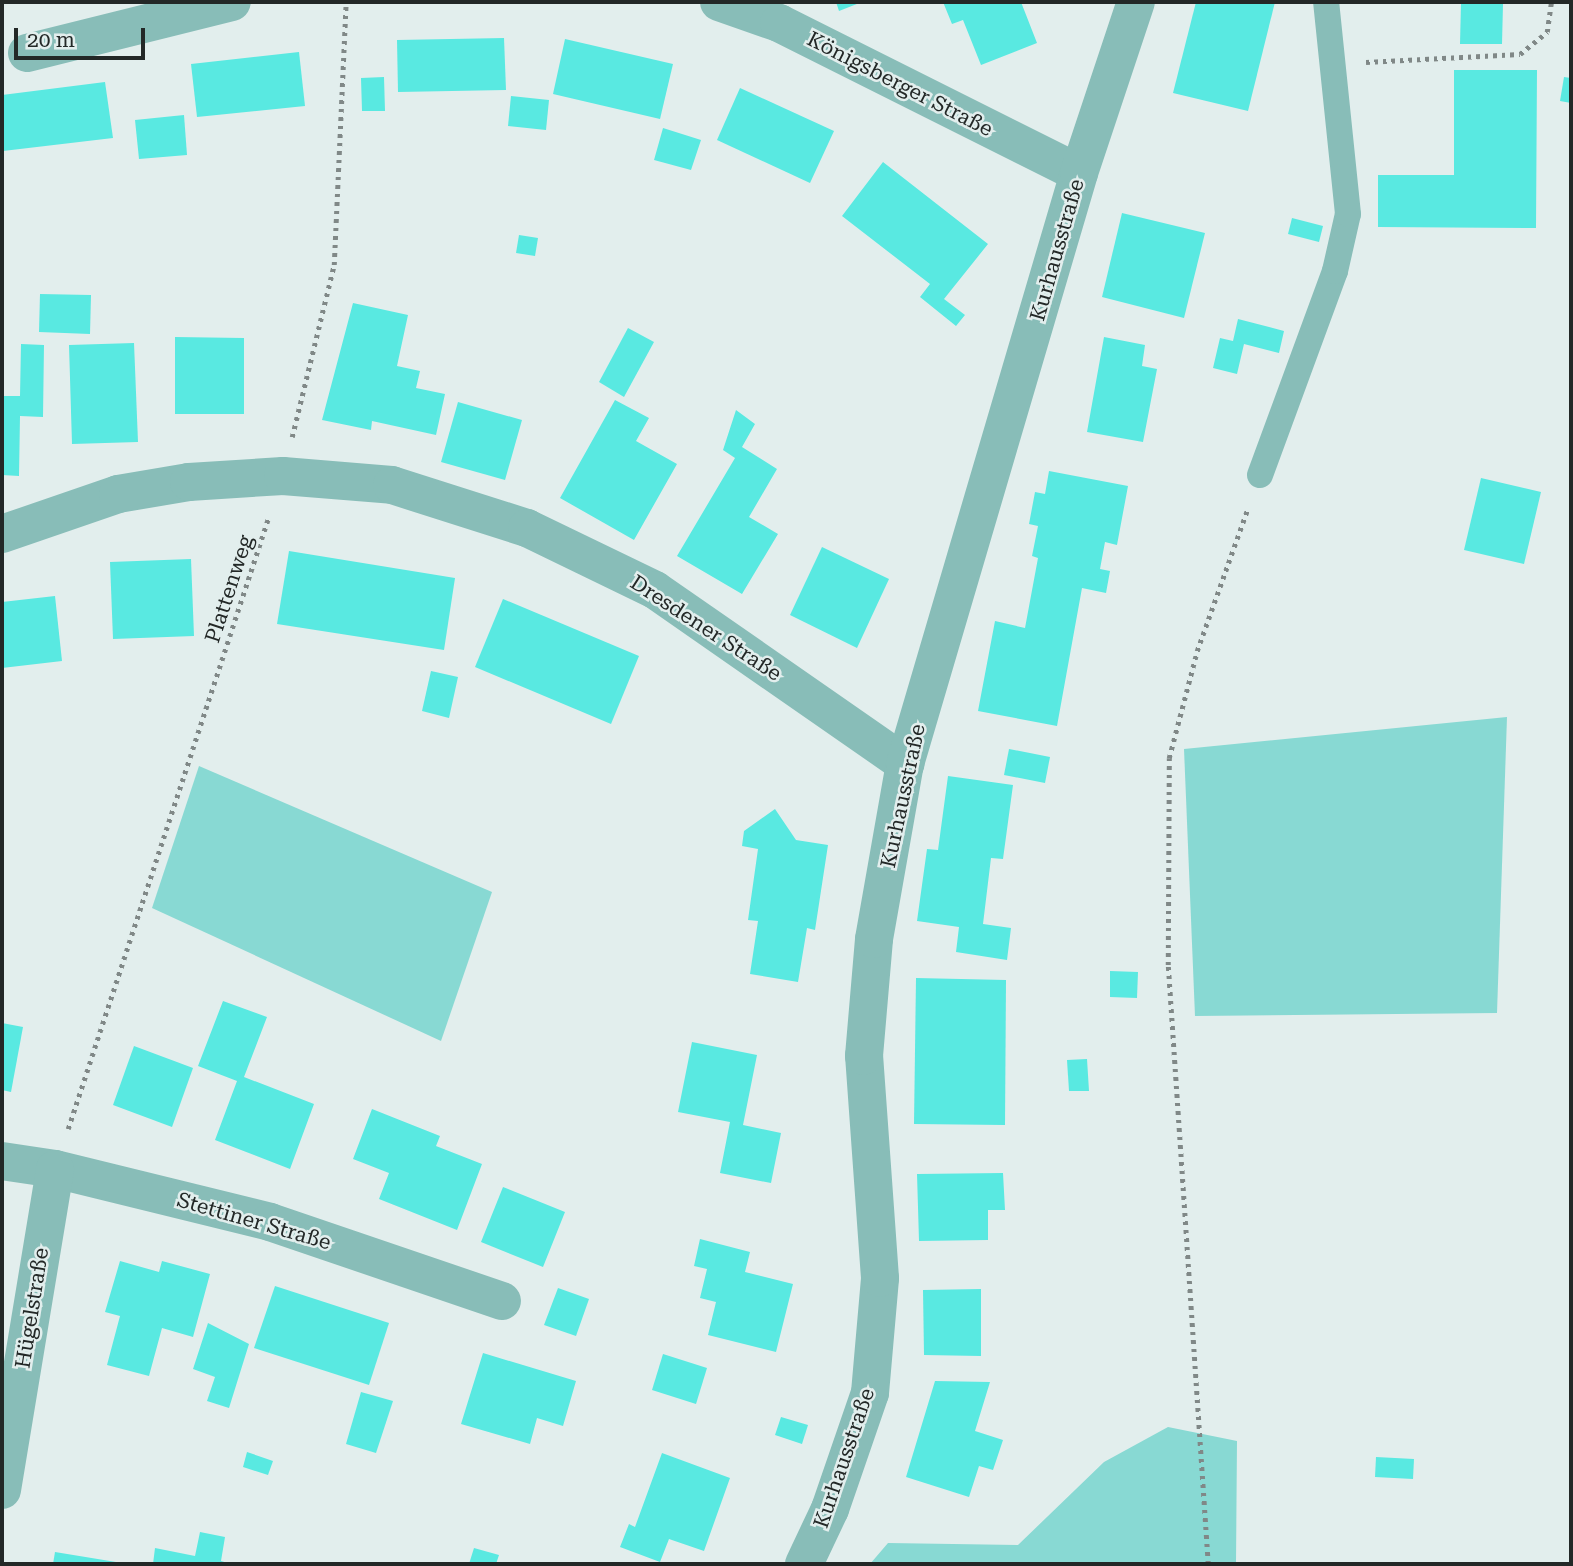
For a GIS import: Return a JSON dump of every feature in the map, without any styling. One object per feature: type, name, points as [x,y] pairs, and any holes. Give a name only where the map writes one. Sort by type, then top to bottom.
[{"type":"street","points":[[27,54],[232,2]]},
{"type":"street","name":"Königsberger Straße","points":[[719,2],[779,23],[1079,173]]},
{"type":"street","name":"Kurhausstraße","points":[[804,1564],[830,1509],[870,1393],[880,1278],[864,1056],[874,939],[905,764],[1079,173],[1136,2]]},
{"type":"street","name":"Dresdener Straße","points":[[2,534],[118,494],[283,476],[392,485],[527,528],[655,590],[905,764]]},
{"type":"street","name":"Stettiner Straße","points":[[2,1161],[55,1168],[270,1222],[502,1301]]},
{"type":"street","name":"Hügelstraße","points":[[2,1490],[55,1168]]},
{"type":"lane","points":[[1260,475],[1335,271],[1348,214],[1335,64],[1326,2]]},
{"type":"path","name":"Plattenweg","points":[[55,1168],[283,476],[334,265],[346,2]]},
{"type":"path","points":[[1335,64],[1520,54],[1547,32],[1551,2]]},
{"type":"path","points":[[1208,1564],[1168,965],[1169,758],[1197,651],[1260,475]]},
{"type":"shaded area","points":[[1507,717],[1497,1013],[1195,1016],[1184,749]]},
{"type":"shaded area","points":[[199,766],[492,892],[441,1041],[152,908]]},
{"type":"shaded area","points":[[1168,1427],[1237,1441],[1236,1564],[870,1564],[888,1543],[1018,1545],[1104,1462]]},
{"type":"building","points":[[836,2],[862,2],[839,11]]},
{"type":"building","points":[[943,2],[1021,2],[1037,43],[981,65],[963,20],[952,24]]},
{"type":"building","points":[[1196,2],[1275,2],[1248,111],[1173,93]]},
{"type":"building","points":[[1461,3],[1503,4],[1502,44],[1460,44]]},
{"type":"building","points":[[504,38],[506,90],[398,92],[397,40]]},
{"type":"building","points":[[565,39],[673,64],[660,119],[553,94]]},
{"type":"building","points":[[299,52],[305,106],[197,117],[191,64]]},
{"type":"building","points":[[1454,70],[1537,70],[1536,228],[1378,227],[1378,175],[1454,175]]},
{"type":"building","points":[[384,77],[385,111],[362,111],[361,78]]},
{"type":"building","points":[[1564,77],[1571,78],[1571,103],[1560,101]]},
{"type":"building","points":[[105,82],[113,138],[3,151],[2,95]]},
{"type":"building","points":[[740,88],[834,131],[810,183],[717,140]]},
{"type":"building","points":[[511,96],[549,100],[546,130],[508,126]]},
{"type":"building","points":[[184,115],[187,155],[139,159],[135,120]]},
{"type":"building","points":[[663,128],[701,140],[691,170],[654,160]]},
{"type":"building","points":[[883,162],[988,244],[944,299],[965,315],[956,326],[920,297],[930,284],[842,216]]},
{"type":"building","points":[[1122,213],[1205,233],[1184,318],[1102,297]]},
{"type":"building","points":[[1292,218],[1323,226],[1319,242],[1288,234]]},
{"type":"building","points":[[519,235],[538,238],[535,256],[516,253]]},
{"type":"building","points":[[40,294],[91,295],[90,334],[39,332]]},
{"type":"building","points":[[353,303],[408,315],[397,366],[420,371],[416,388],[445,394],[436,435],[372,421],[371,430],[322,420]]},
{"type":"building","points":[[1238,319],[1284,331],[1279,353],[1244,344],[1237,374],[1213,368],[1220,338],[1233,341]]},
{"type":"building","points":[[628,328],[654,342],[624,397],[599,382]]},
{"type":"building","points":[[175,337],[244,338],[244,414],[175,414]]},
{"type":"building","points":[[1104,337],[1145,345],[1142,366],[1157,369],[1143,442],[1087,432]]},
{"type":"building","points":[[134,343],[138,442],[72,444],[69,345]]},
{"type":"building","points":[[21,344],[44,345],[43,417],[20,416],[19,476],[2,475],[2,396],[20,396]]},
{"type":"building","points":[[615,400],[649,418],[636,441],[677,464],[634,540],[560,498]]},
{"type":"building","points":[[458,402],[522,420],[505,480],[441,462]]},
{"type":"building","points":[[736,410],[755,424],[742,447],[777,469],[749,517],[778,534],[742,594],[677,556],[735,458],[723,450]]},
{"type":"building","points":[[1049,471],[1128,486],[1117,545],[1105,542],[1100,569],[1110,571],[1106,593],[1082,588],[1057,726],[978,711],[995,621],[1025,628],[1038,558],[1032,556],[1038,526],[1029,524],[1035,492],[1045,494]]},
{"type":"building","points":[[1481,478],[1541,492],[1524,564],[1464,550]]},
{"type":"building","points":[[822,547],[889,579],[857,648],[790,615]]},
{"type":"building","points":[[289,551],[455,578],[444,650],[277,624]]},
{"type":"building","points":[[191,559],[194,636],[113,639],[110,562]]},
{"type":"building","points":[[55,596],[62,661],[2,668],[2,602]]},
{"type":"building","points":[[503,599],[639,656],[611,724],[475,667]]},
{"type":"building","points":[[431,671],[458,677],[449,718],[422,711]]},
{"type":"building","points":[[1009,749],[1050,757],[1045,783],[1004,775]]},
{"type":"building","points":[[948,776],[1013,785],[1003,859],[991,858],[983,924],[1011,928],[1007,960],[956,952],[959,927],[917,921],[927,849],[938,850]]},
{"type":"building","points":[[775,809],[796,840],[828,845],[815,930],[807,928],[798,982],[750,974],[758,921],[748,920],[758,849],[742,846],[744,831]]},
{"type":"building","points":[[1110,971],[1138,972],[1137,998],[1110,997]]},
{"type":"building","points":[[916,978],[1006,980],[1005,1125],[914,1124]]},
{"type":"building","points":[[223,1001],[267,1017],[244,1077],[314,1104],[290,1169],[215,1140],[237,1081],[198,1066]]},
{"type":"building","points":[[2,1023],[23,1027],[11,1092],[2,1090]]},
{"type":"building","points":[[692,1042],[757,1055],[743,1125],[781,1133],[771,1183],[720,1173],[730,1122],[678,1112]]},
{"type":"building","points":[[134,1046],[193,1068],[172,1127],[113,1105]]},
{"type":"building","points":[[1087,1059],[1089,1091],[1069,1091],[1067,1060]]},
{"type":"building","points":[[372,1109],[440,1136],[436,1146],[482,1164],[457,1230],[379,1199],[389,1173],[353,1159]]},
{"type":"building","points":[[1003,1173],[1005,1210],[988,1210],[988,1240],[919,1241],[917,1174]]},
{"type":"building","points":[[503,1187],[565,1212],[543,1267],[481,1242]]},
{"type":"building","points":[[700,1239],[750,1252],[745,1272],[793,1284],[776,1352],[708,1335],[716,1302],[700,1298],[707,1269],[694,1266]]},
{"type":"building","points":[[120,1261],[159,1272],[162,1261],[210,1274],[193,1337],[162,1328],[149,1376],[107,1365],[120,1316],[105,1312]]},
{"type":"building","points":[[275,1286],[389,1323],[369,1385],[254,1348]]},
{"type":"building","points":[[558,1288],[589,1299],[576,1336],[544,1325]]},
{"type":"building","points":[[981,1289],[981,1356],[924,1355],[923,1290]]},
{"type":"building","points":[[208,1323],[249,1344],[229,1408],[207,1401],[215,1377],[193,1369]]},
{"type":"building","points":[[483,1353],[576,1381],[563,1426],[537,1418],[530,1444],[461,1424]]},
{"type":"building","points":[[663,1354],[707,1368],[696,1404],[652,1390]]},
{"type":"building","points":[[935,1381],[990,1382],[975,1431],[1003,1440],[993,1470],[979,1466],[969,1497],[906,1477]]},
{"type":"building","points":[[361,1392],[393,1401],[376,1453],[346,1444]]},
{"type":"building","points":[[781,1417],[808,1425],[802,1444],[775,1435]]},
{"type":"building","points":[[247,1452],[273,1461],[268,1475],[243,1467]]},
{"type":"building","points":[[662,1453],[730,1478],[704,1551],[669,1539],[660,1562],[620,1547],[629,1524],[635,1527]]},
{"type":"building","points":[[1376,1457],[1414,1459],[1413,1479],[1375,1477]]},
{"type":"building","points":[[200,1532],[225,1537],[221,1561],[231,1564],[153,1564],[155,1548],[195,1556]]},
{"type":"building","points":[[474,1548],[499,1555],[496,1564],[469,1564]]},
{"type":"building","points":[[55,1552],[122,1563],[53,1564]]}]
